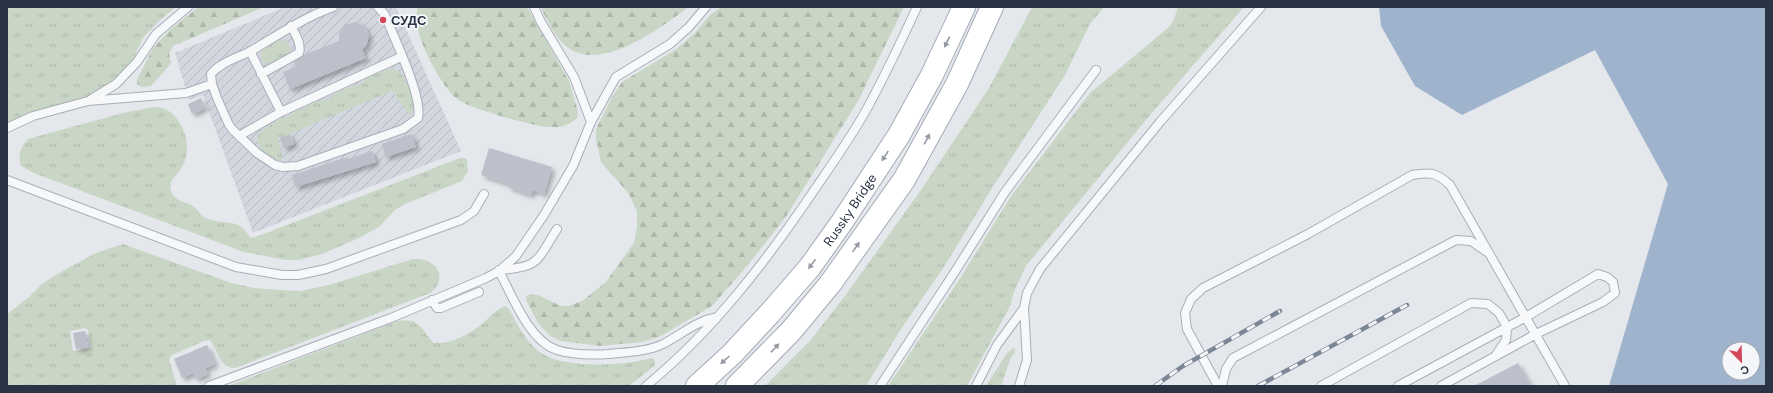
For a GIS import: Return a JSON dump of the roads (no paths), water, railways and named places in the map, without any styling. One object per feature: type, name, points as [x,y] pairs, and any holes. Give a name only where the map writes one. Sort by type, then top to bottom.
[{"type":"main road","name":"Russky Bridge","points":[[697,386],[732,354],[770,313],[810,267],[842,222],[899,135],[932,75],[964,7]]},
{"type":"main road","name":"Russky Bridge","points":[[737,386],[791,331],[830,284],[904,180],[957,84],[992,7]]},
{"type":"lane","points":[[88,101],[116,84],[137,62],[156,34],[188,7]]},
{"type":"lane","points":[[333,7],[291,26],[250,51],[217,67],[211,74],[212,84],[228,125],[266,160],[275,165],[283,167],[298,166],[403,129],[418,118],[420,110],[414,85],[401,57],[385,15],[378,7]]},
{"type":"lane","points":[[534,7],[541,22],[574,77],[591,122]]},
{"type":"lane","points":[[209,386],[432,300],[486,278],[499,270],[516,256],[544,215],[573,166],[591,122],[616,77],[670,44],[689,27],[706,7]]},
{"type":"lane","points":[[646,386],[697,339],[717,317],[754,273],[792,223],[843,147],[868,106],[917,7]]},
{"type":"lane","points":[[1019,386],[1027,360],[1024,308],[1027,293],[1040,269],[1160,122],[1261,7]]},
{"type":"lane","points":[[262,74],[299,53],[299,43],[291,26]]},
{"type":"lane","points":[[250,51],[281,112]]},
{"type":"lane","points":[[239,136],[281,112],[401,57]]},
{"type":"lane","points":[[880,386],[1005,192],[1096,70]]},
{"type":"lane","points":[[7,128],[33,116],[88,101],[186,92],[212,84]]},
{"type":"lane","points":[[1218,386],[1187,329],[1185,313],[1191,299],[1203,288],[1308,234],[1412,175],[1426,173],[1440,175],[1450,184],[1565,386]]},
{"type":"lane","points":[[7,180],[236,267],[275,274],[298,275],[326,269],[461,220],[474,211],[484,194]]},
{"type":"lane","points":[[499,270],[519,269],[534,263],[557,229]]},
{"type":"lane","points":[[1222,386],[1226,369],[1233,358],[1456,240],[1471,242],[1489,254]]},
{"type":"lane","points":[[499,270],[529,326],[543,342],[557,350],[599,354],[643,350],[662,344],[707,319],[717,317]]},
{"type":"lane","points":[[1398,386],[1526,317],[1598,274],[1607,277],[1613,282],[1615,293],[1603,302],[1536,334],[1441,386]]},
{"type":"lane","points":[[432,300],[437,308],[441,308],[479,292]]},
{"type":"lane","points":[[1321,386],[1471,303],[1488,304],[1499,313],[1508,327],[1506,340],[1496,356]]},
{"type":"lane","points":[[976,386],[997,345],[1024,308]]},
{"type":"water","points":[[1379,7],[1766,7],[1766,386],[1609,386],[1668,184],[1595,50],[1462,115],[1415,86],[1381,26]]},
{"type":"railway","points":[[1258,386],[1407,305]]},
{"type":"railway","points":[[1155,386],[1183,366],[1280,311]]},
{"type":"place","name":"СУДС","points":[[383,20]]}]
